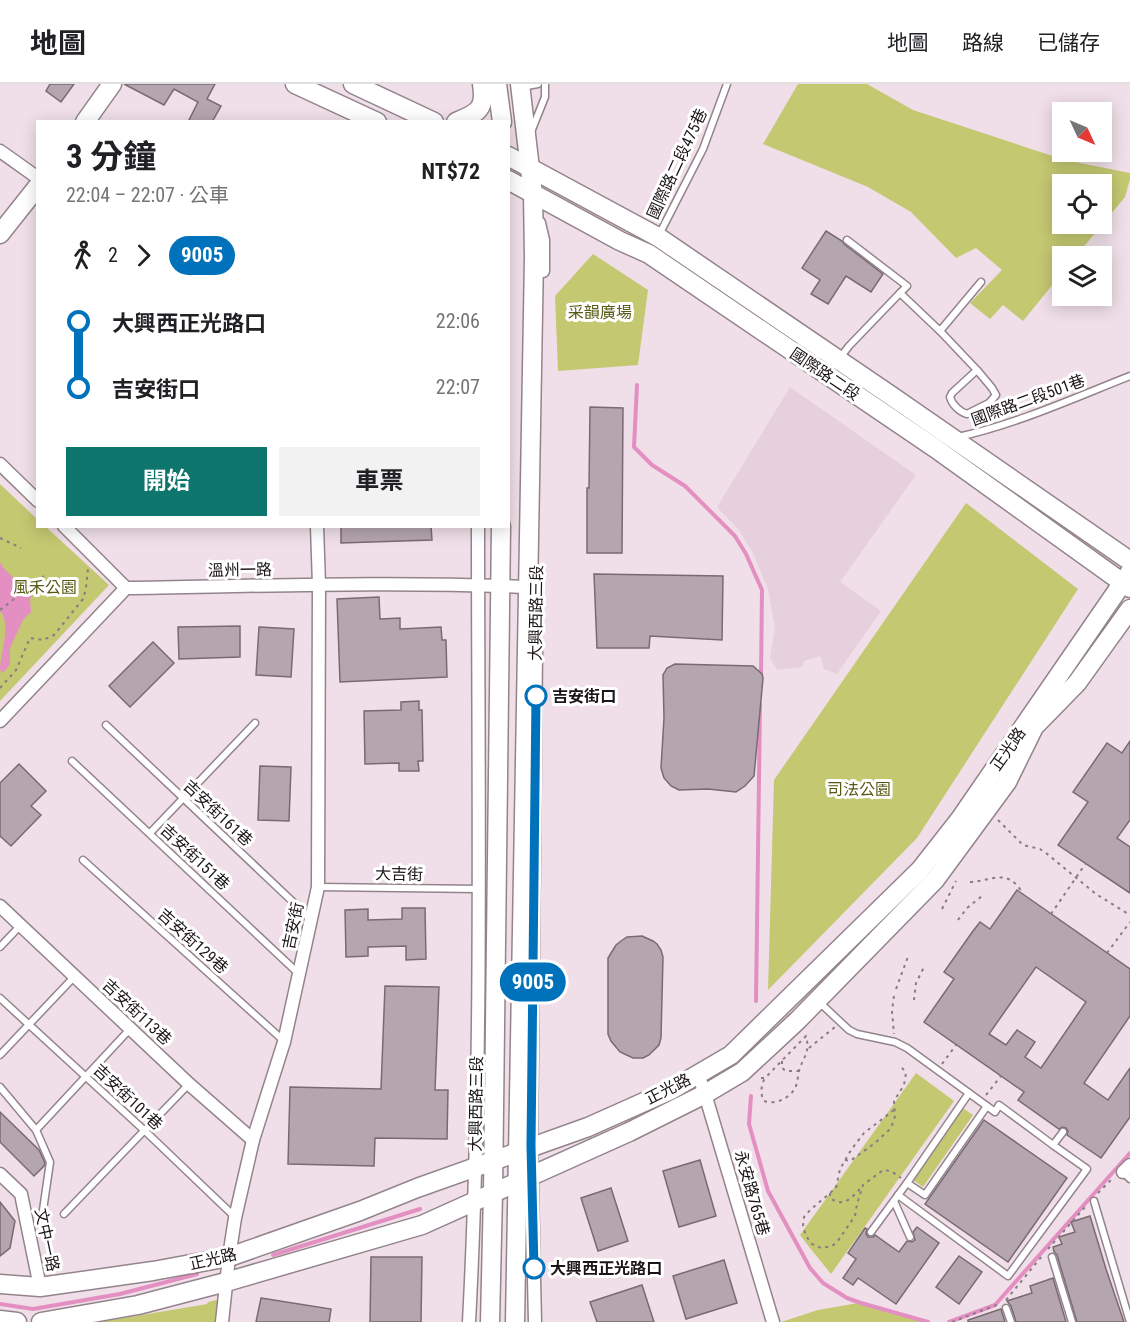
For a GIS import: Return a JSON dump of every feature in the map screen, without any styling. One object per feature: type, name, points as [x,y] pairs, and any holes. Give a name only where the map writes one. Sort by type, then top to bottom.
[{"type":"street","points":[[86,120],[112,84]]},
{"type":"street","points":[[295,84],[373,120]]},
{"type":"street","points":[[353,84],[430,120]]},
{"type":"street","points":[[460,120],[481,107],[482,84]]},
{"type":"street","points":[[497,84],[502,120]]},
{"type":"street","name":"大興西路三段","points":[[514,1322],[525,1149],[532,587],[534,269],[533,194],[527,141],[526,85]]},
{"type":"street","points":[[0,151],[36,177]]},
{"type":"street","name":"國際路二段","points":[[510,157],[658,237],[1130,561]]},
{"type":"street","name":"國際路二段","points":[[510,181],[620,241],[649,254],[1127,581]]},
{"type":"street","points":[[0,234],[36,189]]},
{"type":"street","points":[[836,381],[843,363]]},
{"type":"street","points":[[0,464],[36,499]]},
{"type":"street","points":[[0,721],[126,588],[65,528]]},
{"type":"street","name":"吉安街","points":[[222,1322],[235,1218],[253,1140],[284,1042],[318,887],[317,528]]},
{"type":"street","name":"大興西路三段","points":[[469,1322],[476,1167],[479,889],[478,528]]},
{"type":"street","name":"大興西路三段","points":[[490,1322],[494,1192],[501,528]]},
{"type":"street","name":"正光路","points":[[40,1322],[138,1305],[422,1225],[629,1132],[705,1094],[742,1072],[936,880],[972,816],[1127,581]]},
{"type":"street","name":"溫州一路","points":[[126,588],[478,584],[532,587]]},
{"type":"street","name":"正光路","points":[[0,1284],[40,1287],[153,1271],[229,1257],[588,1127],[671,1090],[698,1074],[731,1054],[1007,782],[1034,727],[1077,683],[1130,609]]},
{"type":"street","name":"吉安街113巷","points":[[0,906],[189,1084],[253,1140]]},
{"type":"street","name":"永安路765巷","points":[[698,1074],[772,1322]]},
{"type":"street","name":"文中一路","points":[[0,1174],[21,1194],[40,1287]]},
{"type":"street","name":"大興西路三段","points":[[524,1179],[535,1322]]},
{"type":"street","points":[[0,1320],[17,1322]]},
{"type":"lane","points":[[527,141],[545,97],[545,84]]},
{"type":"lane","name":"國際路二段475巷","points":[[649,254],[703,148],[727,84]]},
{"type":"lane","points":[[843,363],[849,346],[907,286],[847,240]]},
{"type":"lane","points":[[940,331],[981,282]]},
{"type":"lane","points":[[900,293],[940,331],[977,370],[996,394],[989,403],[967,414],[963,413],[950,397],[977,370]]},
{"type":"lane","name":"國際路二段501巷","points":[[935,448],[953,438],[978,433],[1130,376]]},
{"type":"lane","points":[[150,833],[255,723]]},
{"type":"lane","name":"吉安街161巷","points":[[106,725],[312,920]]},
{"type":"lane","name":"吉安街151巷","points":[[72,761],[300,974]]},
{"type":"lane","name":"吉安街129巷","points":[[83,860],[284,1042]]},
{"type":"lane","name":"大吉街","points":[[318,887],[479,889]]},
{"type":"lane","points":[[0,947],[20,926]]},
{"type":"lane","points":[[0,1055],[74,977]]},
{"type":"lane","name":"吉安街101巷","points":[[0,998],[145,1131],[235,1218]]},
{"type":"lane","points":[[817,1000],[849,1030],[857,1034],[895,1042],[907,1048],[995,1112],[999,1105],[1087,1169],[1008,1276],[896,1198]]},
{"type":"lane","points":[[36,1130],[130,1029]]},
{"type":"lane","points":[[64,1214],[189,1084]]},
{"type":"lane","points":[[0,1087],[36,1130],[50,1162],[42,1217]]},
{"type":"lane","points":[[871,1232],[969,1093]]},
{"type":"lane","points":[[906,1183],[925,1195],[984,1104]]},
{"type":"lane","points":[[1053,1144],[1063,1132]]},
{"type":"lane","points":[[896,1198],[910,1237]]},
{"type":"lane","points":[[1094,1201],[1130,1322]]},
{"type":"lane","points":[[1052,1257],[1072,1322]]},
{"type":"lane","points":[[1006,1308],[1011,1322]]},
{"type":"path","points":[[0,538],[21,548]]},
{"type":"path","points":[[0,688],[16,670],[30,638],[43,640],[54,635],[83,599],[88,565]]},
{"type":"path","points":[[0,610],[45,575]]},
{"type":"path","points":[[998,820],[1023,845],[1040,849],[1096,894],[1130,915]]},
{"type":"path","points":[[1051,914],[1086,863]]},
{"type":"path","points":[[970,882],[998,876],[1014,883],[1023,894]]},
{"type":"path","points":[[942,909],[956,881]]},
{"type":"path","points":[[958,920],[967,908],[982,896]]},
{"type":"path","points":[[1107,953],[1130,922]]},
{"type":"path","points":[[896,989],[909,954]]},
{"type":"path","points":[[914,1000],[916,983],[925,965]]},
{"type":"path","points":[[894,996],[895,1042]]},
{"type":"path","points":[[809,1048],[806,1036],[763,1078],[761,1096],[764,1101],[773,1102],[792,1093],[809,1048],[841,1022]]},
{"type":"path","points":[[938,1070],[956,1045]]},
{"type":"path","points":[[782,1061],[786,1071],[799,1071]]},
{"type":"path","points":[[844,1160],[850,1161],[881,1138],[893,1123],[894,1101],[904,1085],[906,1073],[900,1065]]},
{"type":"path","points":[[984,1104],[1001,1076]]},
{"type":"path","points":[[863,1186],[855,1216],[837,1242],[832,1246],[821,1248],[812,1244],[803,1226],[804,1217],[836,1188],[844,1160],[864,1132],[894,1110]]},
{"type":"path","points":[[830,1192],[830,1198],[833,1201],[844,1202],[883,1170],[891,1171],[906,1183]]},
{"type":"path","points":[[952,1322],[1004,1302],[1092,1199],[1113,1178],[1128,1172]]},
{"type":"shaded area","points":[[790,387],[916,475],[840,582],[881,611],[837,674],[824,669],[820,656],[804,661],[802,667],[777,670],[770,658],[775,628],[768,589],[752,551],[738,529],[717,507]]},
{"type":"shaded area","points":[[0,563],[16,579],[36,589],[30,599],[31,612],[23,620],[10,648],[10,664],[3,673],[0,670],[5,623],[0,611]]},
{"type":"green space","points":[[798,84],[867,84],[913,110],[1052,156],[1052,162],[1075,162],[1130,173],[1125,197],[1112,213],[1112,174],[1052,174],[1052,234],[1094,234],[1084,246],[1052,246],[1052,285],[1023,321],[1003,305],[990,319],[970,303],[1002,270],[976,248],[956,258],[911,212],[868,187],[763,144]]},
{"type":"green space","name":"采韻廣場","points":[[593,254],[648,290],[638,365],[558,371],[555,296]]},
{"type":"green space","name":"風禾公園","points":[[0,484],[36,518],[36,528],[47,528],[109,585],[0,701]]},
{"type":"green space","name":"司法公園","points":[[966,503],[1078,589],[917,838],[768,990],[774,780]]},
{"type":"green space","points":[[916,1073],[954,1101],[831,1274],[800,1235]]},
{"type":"green space","points":[[963,1108],[973,1115],[923,1187],[913,1180]]},
{"type":"green space","points":[[220,1299],[216,1322],[100,1322],[207,1304]]},
{"type":"green space","points":[[858,1303],[919,1318],[920,1322],[781,1322],[818,1310]]},
{"type":"building","points":[[50,84],[74,84],[61,102],[46,91]]},
{"type":"building","points":[[124,84],[215,84],[207,99],[221,106],[213,120],[189,120],[198,102],[174,89],[164,105]]},
{"type":"building","points":[[826,231],[883,274],[871,292],[846,276],[828,304],[811,294],[820,280],[802,268]]},
{"type":"building","points":[[590,407],[623,408],[622,553],[587,553]]},
{"type":"building","points":[[341,528],[431,528],[432,540],[341,543]]},
{"type":"building","points":[[594,574],[723,576],[722,640],[650,636],[649,648],[597,648]]},
{"type":"building","points":[[379,597],[380,619],[400,618],[400,629],[441,627],[442,640],[446,640],[447,677],[340,682],[337,599]]},
{"type":"building","points":[[240,626],[240,657],[179,659],[178,627]]},
{"type":"building","points":[[259,627],[294,629],[291,677],[256,675]]},
{"type":"building","points":[[153,642],[174,663],[130,707],[109,686]]},
{"type":"building","points":[[675,664],[753,666],[762,674],[754,776],[736,792],[708,789],[679,790],[671,786],[664,778],[661,768],[664,718],[663,675],[667,668]]},
{"type":"building","points":[[419,701],[419,710],[422,710],[423,761],[418,761],[419,771],[399,771],[399,763],[365,764],[364,711],[401,710],[401,702]]},
{"type":"building","points":[[1130,741],[1130,820],[1117,838],[1130,847],[1130,893],[1058,845],[1088,802],[1073,792],[1107,743],[1122,753]]},
{"type":"building","points":[[19,764],[46,791],[31,806],[41,815],[11,846],[0,836],[0,783]]},
{"type":"building","points":[[260,766],[291,767],[289,821],[258,820]]},
{"type":"building","points":[[1017,890],[1130,969],[1130,1016],[1084,1083],[1108,1100],[1130,1068],[1130,1117],[1101,1158],[1067,1135],[1066,1128],[1059,1129],[1018,1100],[1024,1092],[924,1022],[954,979],[944,972],[973,931],[980,922],[990,929]],"holes":[[[1036,967],[1086,1002],[1041,1068],[1025,1057],[1035,1042],[1017,1030],[1006,1045],[989,1034]]]},
{"type":"building","points":[[402,908],[425,908],[426,959],[406,960],[406,946],[368,947],[368,956],[346,957],[345,910],[368,909],[368,920],[402,919]]},
{"type":"building","points":[[642,936],[657,944],[663,957],[661,1038],[659,1045],[649,1055],[643,1058],[633,1058],[620,1052],[608,1034],[608,958],[616,945],[627,937]]},
{"type":"building","points":[[385,986],[439,987],[435,1090],[448,1090],[447,1139],[375,1138],[374,1166],[288,1164],[290,1087],[381,1089]]},
{"type":"building","points":[[0,1112],[39,1150],[45,1163],[34,1176],[0,1142]]},
{"type":"building","points":[[984,1120],[1067,1178],[1008,1262],[925,1204]]},
{"type":"building","points":[[700,1160],[716,1216],[679,1227],[663,1171]]},
{"type":"building","points":[[611,1188],[628,1241],[598,1251],[581,1198]]},
{"type":"building","points":[[0,1202],[15,1221],[10,1248],[0,1256]]},
{"type":"building","points":[[1090,1216],[1124,1322],[1077,1322],[1057,1255],[1054,1252],[1053,1247],[1062,1244],[1059,1237],[1075,1232],[1071,1222]]},
{"type":"building","points":[[917,1227],[939,1243],[896,1304],[858,1278],[853,1285],[843,1278],[856,1259],[848,1253],[865,1228],[868,1237],[875,1235],[899,1252],[907,1241],[915,1240],[913,1232]]},
{"type":"building","points":[[959,1256],[982,1272],[959,1304],[936,1287]]},
{"type":"building","points":[[371,1257],[422,1257],[421,1322],[370,1322]]},
{"type":"building","points":[[724,1260],[737,1303],[686,1319],[673,1276]]},
{"type":"building","points":[[1053,1278],[1066,1322],[1016,1322],[1007,1301],[1032,1293],[1030,1286]]},
{"type":"building","points":[[642,1285],[654,1322],[597,1322],[590,1302]]},
{"type":"building","points":[[261,1298],[331,1309],[329,1322],[256,1322]]},
{"type":"building","points":[[1001,1309],[1005,1322],[968,1322],[968,1320]]},
{"type":"waterway","points":[[637,385],[634,447],[652,465],[685,486],[735,536],[762,590],[761,676]]},
{"type":"waterway","points":[[756,1001],[760,704]]},
{"type":"waterway","points":[[751,1096],[749,1124],[768,1191],[810,1268],[823,1283],[847,1298],[928,1322]]},
{"type":"waterway","points":[[949,1322],[995,1305],[1130,1153]]},
{"type":"waterway","points":[[273,1255],[420,1209]]},
{"type":"waterway","points":[[0,1304],[33,1309],[120,1294],[197,1274]]},
{"type":"bus line","name":"9005","points":[[534,1268],[531,1146],[536,696]]},
{"type":"place","name":"吉安街口","points":[[536,696]]},
{"type":"place","name":"大興西正光路口","points":[[534,1268]]}]
